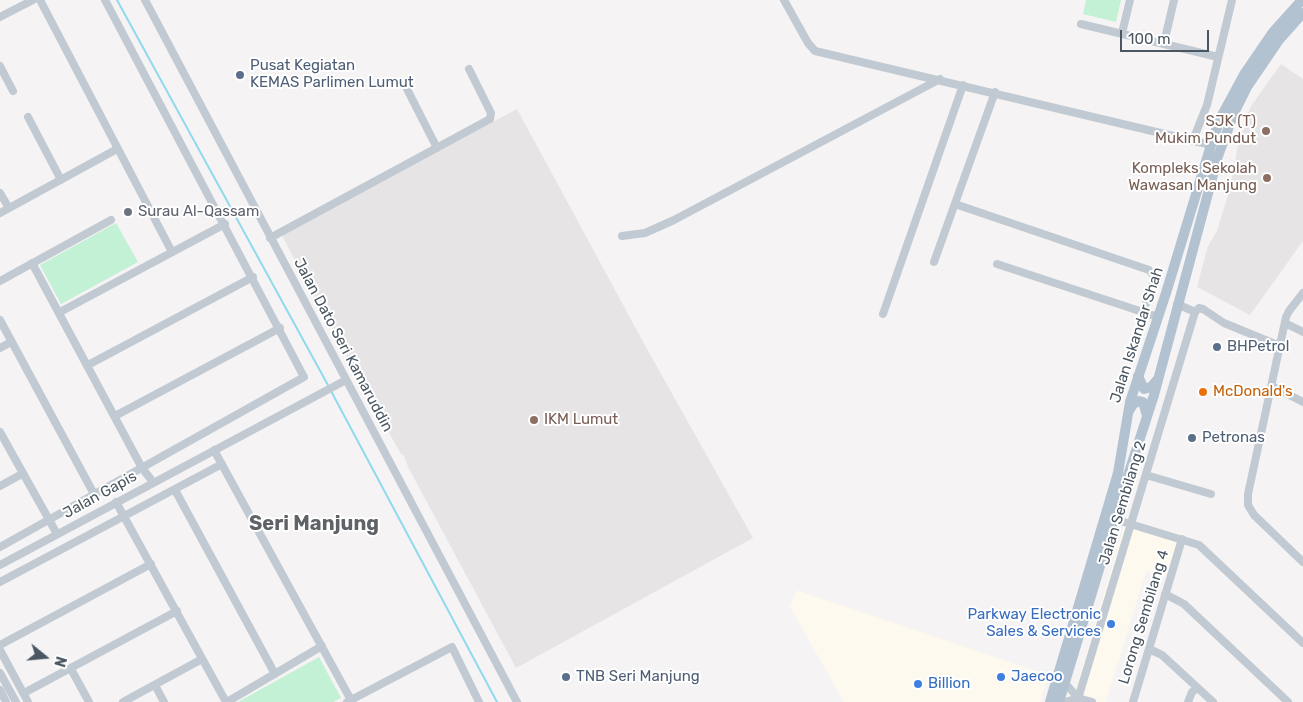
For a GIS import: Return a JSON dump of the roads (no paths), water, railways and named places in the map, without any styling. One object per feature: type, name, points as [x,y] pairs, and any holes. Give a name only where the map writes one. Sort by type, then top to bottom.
[{"type":"main road","name":"Jalan Iskandar Shah","points":[[1050,702],[1118,473],[1128,411],[1138,376],[1220,119],[1245,73],[1273,32],[1302,0]]},
{"type":"main road","name":"Jalan Iskandar Shah","points":[[1059,702],[1159,378],[1213,172],[1234,113],[1262,62],[1303,13]]},
{"type":"main road","points":[[1138,376],[1144,389],[1151,387],[1159,378]]},
{"type":"main road","points":[[1128,411],[1133,404],[1139,401],[1143,402],[1147,417]]},
{"type":"street","points":[[0,18],[33,0]]},
{"type":"street","points":[[40,0],[172,252]]},
{"type":"street","points":[[0,547],[94,494],[147,476],[303,379],[304,374],[105,0]]},
{"type":"street","name":"Jalan Dato Seri Kamaruddin","points":[[144,0],[517,702]]},
{"type":"street","points":[[784,0],[808,43],[815,51],[995,92],[1211,145]]},
{"type":"street","points":[[1122,33],[1130,0]]},
{"type":"street","points":[[1164,43],[1174,0]]},
{"type":"street","points":[[1193,140],[1202,120],[1232,0]]},
{"type":"street","points":[[1081,24],[1218,57]]},
{"type":"street","points":[[0,66],[13,91]]},
{"type":"street","points":[[270,238],[492,117],[469,69]]},
{"type":"street","points":[[622,236],[645,233],[674,220],[940,79]]},
{"type":"street","points":[[883,314],[963,85]]},
{"type":"street","points":[[407,89],[436,148]]},
{"type":"street","points":[[934,262],[995,92]]},
{"type":"street","points":[[28,117],[61,180]]},
{"type":"street","points":[[0,213],[116,148]]},
{"type":"street","points":[[0,192],[8,208]]},
{"type":"street","points":[[955,204],[1150,270],[1155,277],[1143,312]]},
{"type":"street","points":[[0,281],[111,220]]},
{"type":"street","points":[[60,312],[225,224]]},
{"type":"street","points":[[32,263],[147,476]]},
{"type":"street","points":[[997,264],[1158,317]]},
{"type":"street","points":[[88,365],[252,277]]},
{"type":"street","points":[[1303,293],[1289,311],[1285,323],[1248,494],[1248,505],[1254,515],[1303,562]]},
{"type":"street","points":[[1177,304],[1195,312],[1199,308],[1203,309],[1224,323],[1280,346]]},
{"type":"street","name":"Jalan Sembilang 2","points":[[1078,700],[1195,312]]},
{"type":"street","points":[[0,320],[94,494]]},
{"type":"street","points":[[1285,323],[1303,332]]},
{"type":"street","points":[[115,416],[280,328]]},
{"type":"street","points":[[0,348],[11,342]]},
{"type":"street","name":"Jalan Gapis","points":[[0,565],[138,490],[147,476],[166,475],[346,380]]},
{"type":"street","points":[[1272,386],[1303,402]]},
{"type":"street","points":[[0,432],[57,534]]},
{"type":"street","points":[[214,450],[322,646],[349,701],[452,647],[479,702]]},
{"type":"street","points":[[0,582],[222,464]]},
{"type":"street","points":[[0,486],[22,474]]},
{"type":"street","points":[[1146,475],[1211,494]]},
{"type":"street","points":[[174,490],[275,674]]},
{"type":"street","points":[[116,502],[226,702],[322,646]]},
{"type":"street","points":[[1114,519],[1199,545],[1303,644]]},
{"type":"street","name":"Lorong Sembilang 4","points":[[1133,702],[1182,539]]},
{"type":"street","points":[[0,645],[151,564]]},
{"type":"street","points":[[1166,594],[1184,604],[1288,702]]},
{"type":"street","points":[[24,693],[177,611]]},
{"type":"street","points":[[1149,648],[1162,655],[1213,702]]},
{"type":"street","points":[[0,650],[28,702]]},
{"type":"street","points":[[123,702],[202,658]]},
{"type":"street","points":[[71,669],[89,702]]},
{"type":"street","points":[[0,673],[16,702]]},
{"type":"street","points":[[1065,683],[1078,700]]},
{"type":"street","points":[[155,685],[164,702]]},
{"type":"street","points":[[1188,702],[1189,696],[1198,688]]},
{"type":"street","points":[[0,690],[6,702]]},
{"type":"street","points":[[1065,702],[1078,700],[1092,702]]},
{"type":"waterway","points":[[117,0],[329,387]]},
{"type":"waterway","points":[[331,391],[497,702]]},
{"type":"place","name":"Pusat Kegiatan KEMAS Parlimen Lumut","points":[[240,75]]},
{"type":"place","name":"SJK (T) Mukim Pundut","points":[[1266,131]]},
{"type":"place","name":"Kompleks Sekolah Wawasan Manjung","points":[[1267,178]]},
{"type":"place","name":"Surau Al-Qassam","points":[[128,212]]},
{"type":"place","name":"BHPetrol","points":[[1217,347]]},
{"type":"place","name":"McDonald's","points":[[1203,392]]},
{"type":"place","name":"IKM Lumut","points":[[534,420]]},
{"type":"place","name":"Petronas","points":[[1192,438]]},
{"type":"place","name":"Parkway Electronic Sales & Services","points":[[1111,624]]},
{"type":"place","name":"TNB Seri Manjung","points":[[566,677]]},
{"type":"place","name":"Jaecoo","points":[[1001,677]]},
{"type":"place","name":"Billion","points":[[918,684]]},
{"type":"district","name":"Seri Manjung","points":[[314,524]]}]
